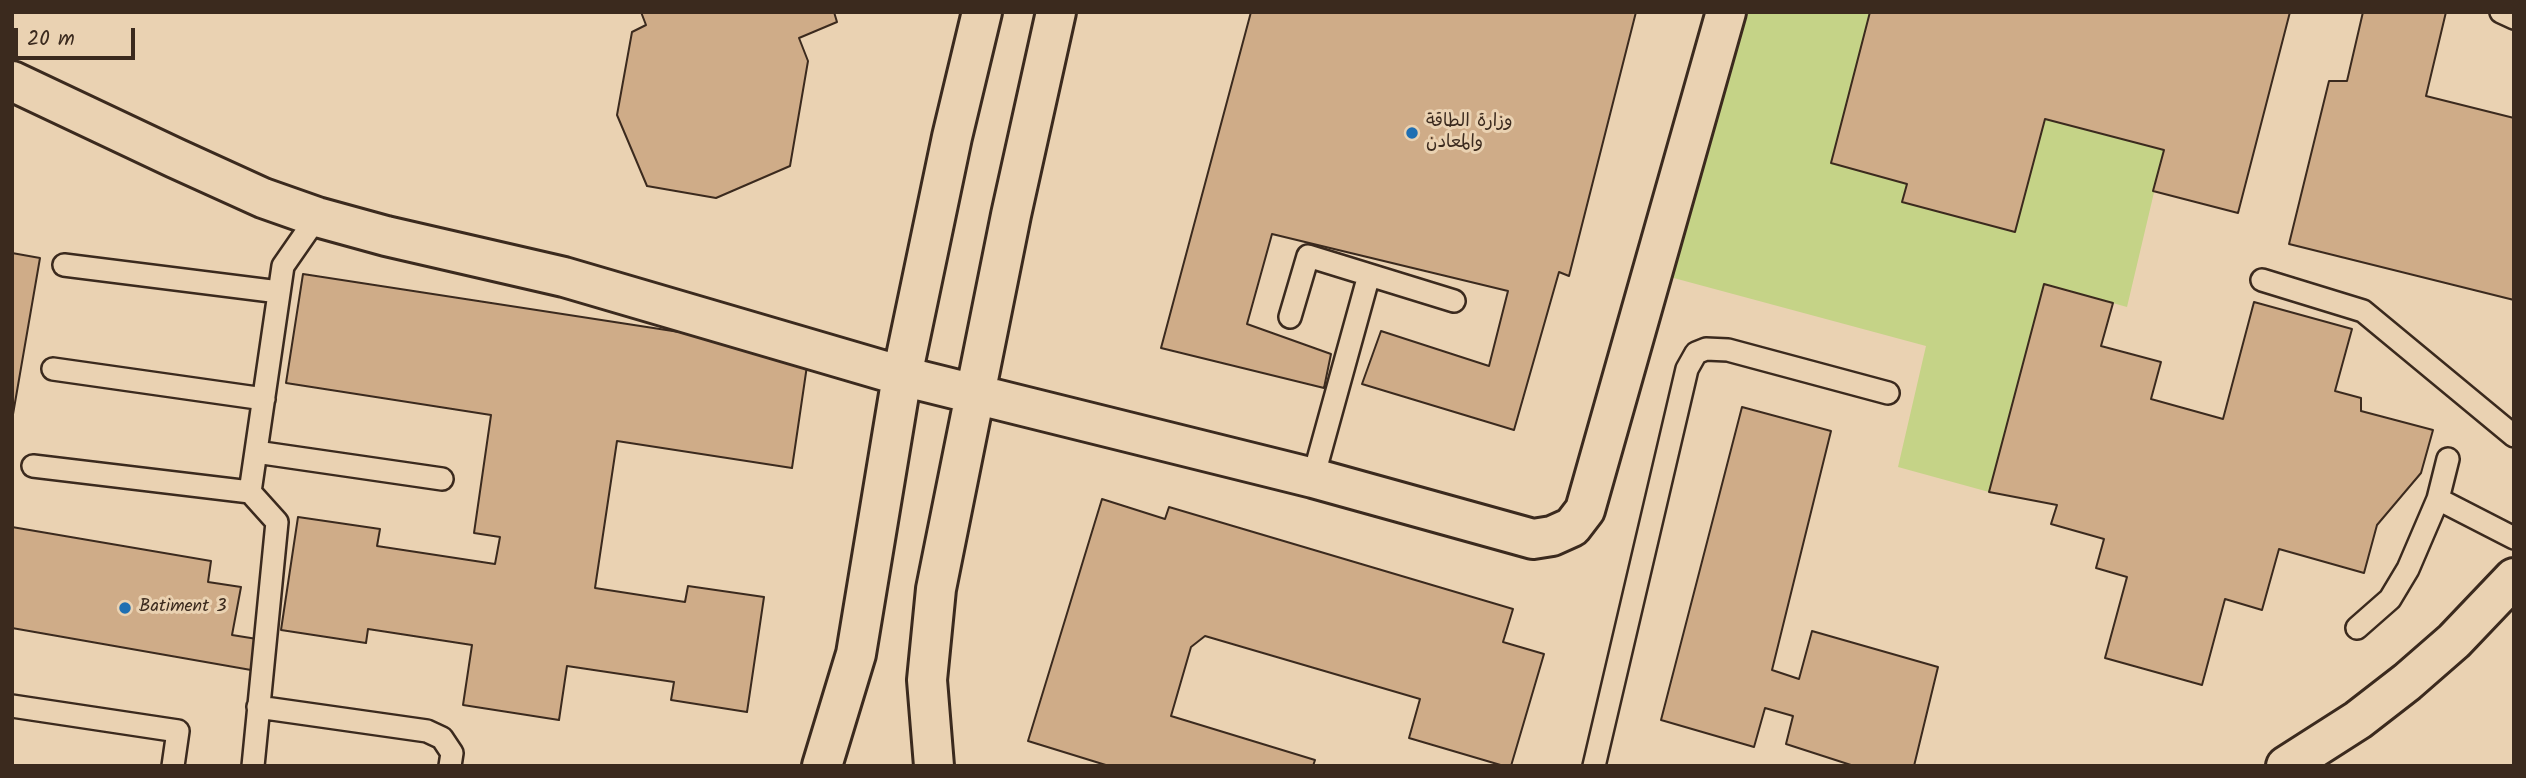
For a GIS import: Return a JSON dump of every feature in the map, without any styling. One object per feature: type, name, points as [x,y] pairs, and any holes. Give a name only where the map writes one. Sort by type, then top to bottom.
[{"type":"street","points":[[822,766],[856,654],[902,376],[952,137],[982,12]]},
{"type":"street","points":[[934,766],[927,680],[936,589],[1011,215],[1056,12]]},
{"type":"street","points":[[12,81],[263,198],[317,218],[564,277],[975,396],[1314,478],[1533,539],[1552,536],[1572,527],[1585,510],[1726,12]]},
{"type":"street","points":[[2286,766],[2358,720],[2407,682],[2454,641],[2514,578]]},
{"type":"lane","points":[[2501,12],[2514,19]]},
{"type":"lane","points":[[250,492],[283,266],[317,218]]},
{"type":"lane","points":[[1290,317],[1308,256],[1454,301]]},
{"type":"lane","points":[[64,265],[279,292]]},
{"type":"lane","points":[[1314,478],[1369,275]]},
{"type":"lane","points":[[2262,280],[2364,311],[2514,436]]},
{"type":"lane","points":[[1594,766],[1688,369],[1696,353],[1706,349],[1728,350],[1888,393]]},
{"type":"lane","points":[[52,369],[264,399]]},
{"type":"lane","points":[[256,452],[442,479]]},
{"type":"lane","points":[[2357,628],[2390,599],[2408,569],[2438,499],[2448,459]]},
{"type":"lane","points":[[33,466],[250,492],[276,522],[253,766]]},
{"type":"lane","points":[[2438,499],[2514,538]]},
{"type":"lane","points":[[12,706],[178,731],[173,766]]},
{"type":"lane","points":[[258,707],[427,731],[442,738],[452,753],[450,766]]},
{"type":"green space","points":[[1744,12],[1870,12],[1831,163],[1907,184],[1903,202],[2015,232],[2045,119],[2164,150],[2127,307],[2044,284],[1989,492],[1898,467],[1926,346],[1670,277]]},
{"type":"building","points":[[641,12],[834,12],[837,22],[799,38],[808,61],[790,166],[716,198],[647,186],[617,115],[632,32],[646,25]]},
{"type":"building","name":"وزارة الطاقة والمعادن","points":[[1251,12],[1636,12],[1569,276],[1559,272],[1514,430],[1362,384],[1381,331],[1489,366],[1508,291],[1272,234],[1247,324],[1331,354],[1324,388],[1161,348]]},
{"type":"building","points":[[1870,12],[2290,12],[2238,213],[2153,191],[2164,150],[2045,119],[2015,232],[1902,202],[1907,184],[1831,163]]},
{"type":"building","points":[[2363,12],[2446,12],[2426,96],[2514,118],[2514,300],[2289,244],[2329,81],[2347,81]]},
{"type":"building","points":[[12,253],[40,258],[12,420]]},
{"type":"building","points":[[303,274],[809,352],[792,468],[617,441],[595,588],[685,602],[688,586],[764,597],[747,712],[671,700],[674,682],[567,666],[559,720],[463,705],[472,645],[368,629],[366,643],[281,630],[298,517],[380,529],[377,546],[495,564],[500,537],[474,533],[491,415],[286,383]]},
{"type":"building","points":[[2044,284],[2113,303],[2101,346],[2161,362],[2151,399],[2223,419],[2254,302],[2352,329],[2335,391],[2361,398],[2361,411],[2433,430],[2421,473],[2377,525],[2364,573],[2279,549],[2262,610],[2225,599],[2202,685],[2105,658],[2127,577],[2096,568],[2104,539],[2051,524],[2057,505],[1989,492]]},
{"type":"building","points":[[1742,407],[1831,431],[1772,670],[1799,679],[1812,631],[1938,667],[1914,766],[1854,766],[1786,744],[1793,716],[1765,708],[1754,747],[1661,720]]},
{"type":"building","points":[[1102,499],[1165,519],[1169,507],[1513,609],[1503,642],[1544,654],[1511,766],[1409,738],[1420,699],[1205,636],[1191,647],[1171,716],[1315,760],[1313,766],[1109,766],[1028,741]]},
{"type":"building","name":"Batiment 3","points":[[12,527],[211,561],[208,582],[241,587],[232,635],[257,639],[251,670],[12,628]]},
{"type":"place","name":"وزارة الطاقة والمعادن","points":[[1412,133]]},
{"type":"place","name":"Batiment 3","points":[[125,608]]}]
